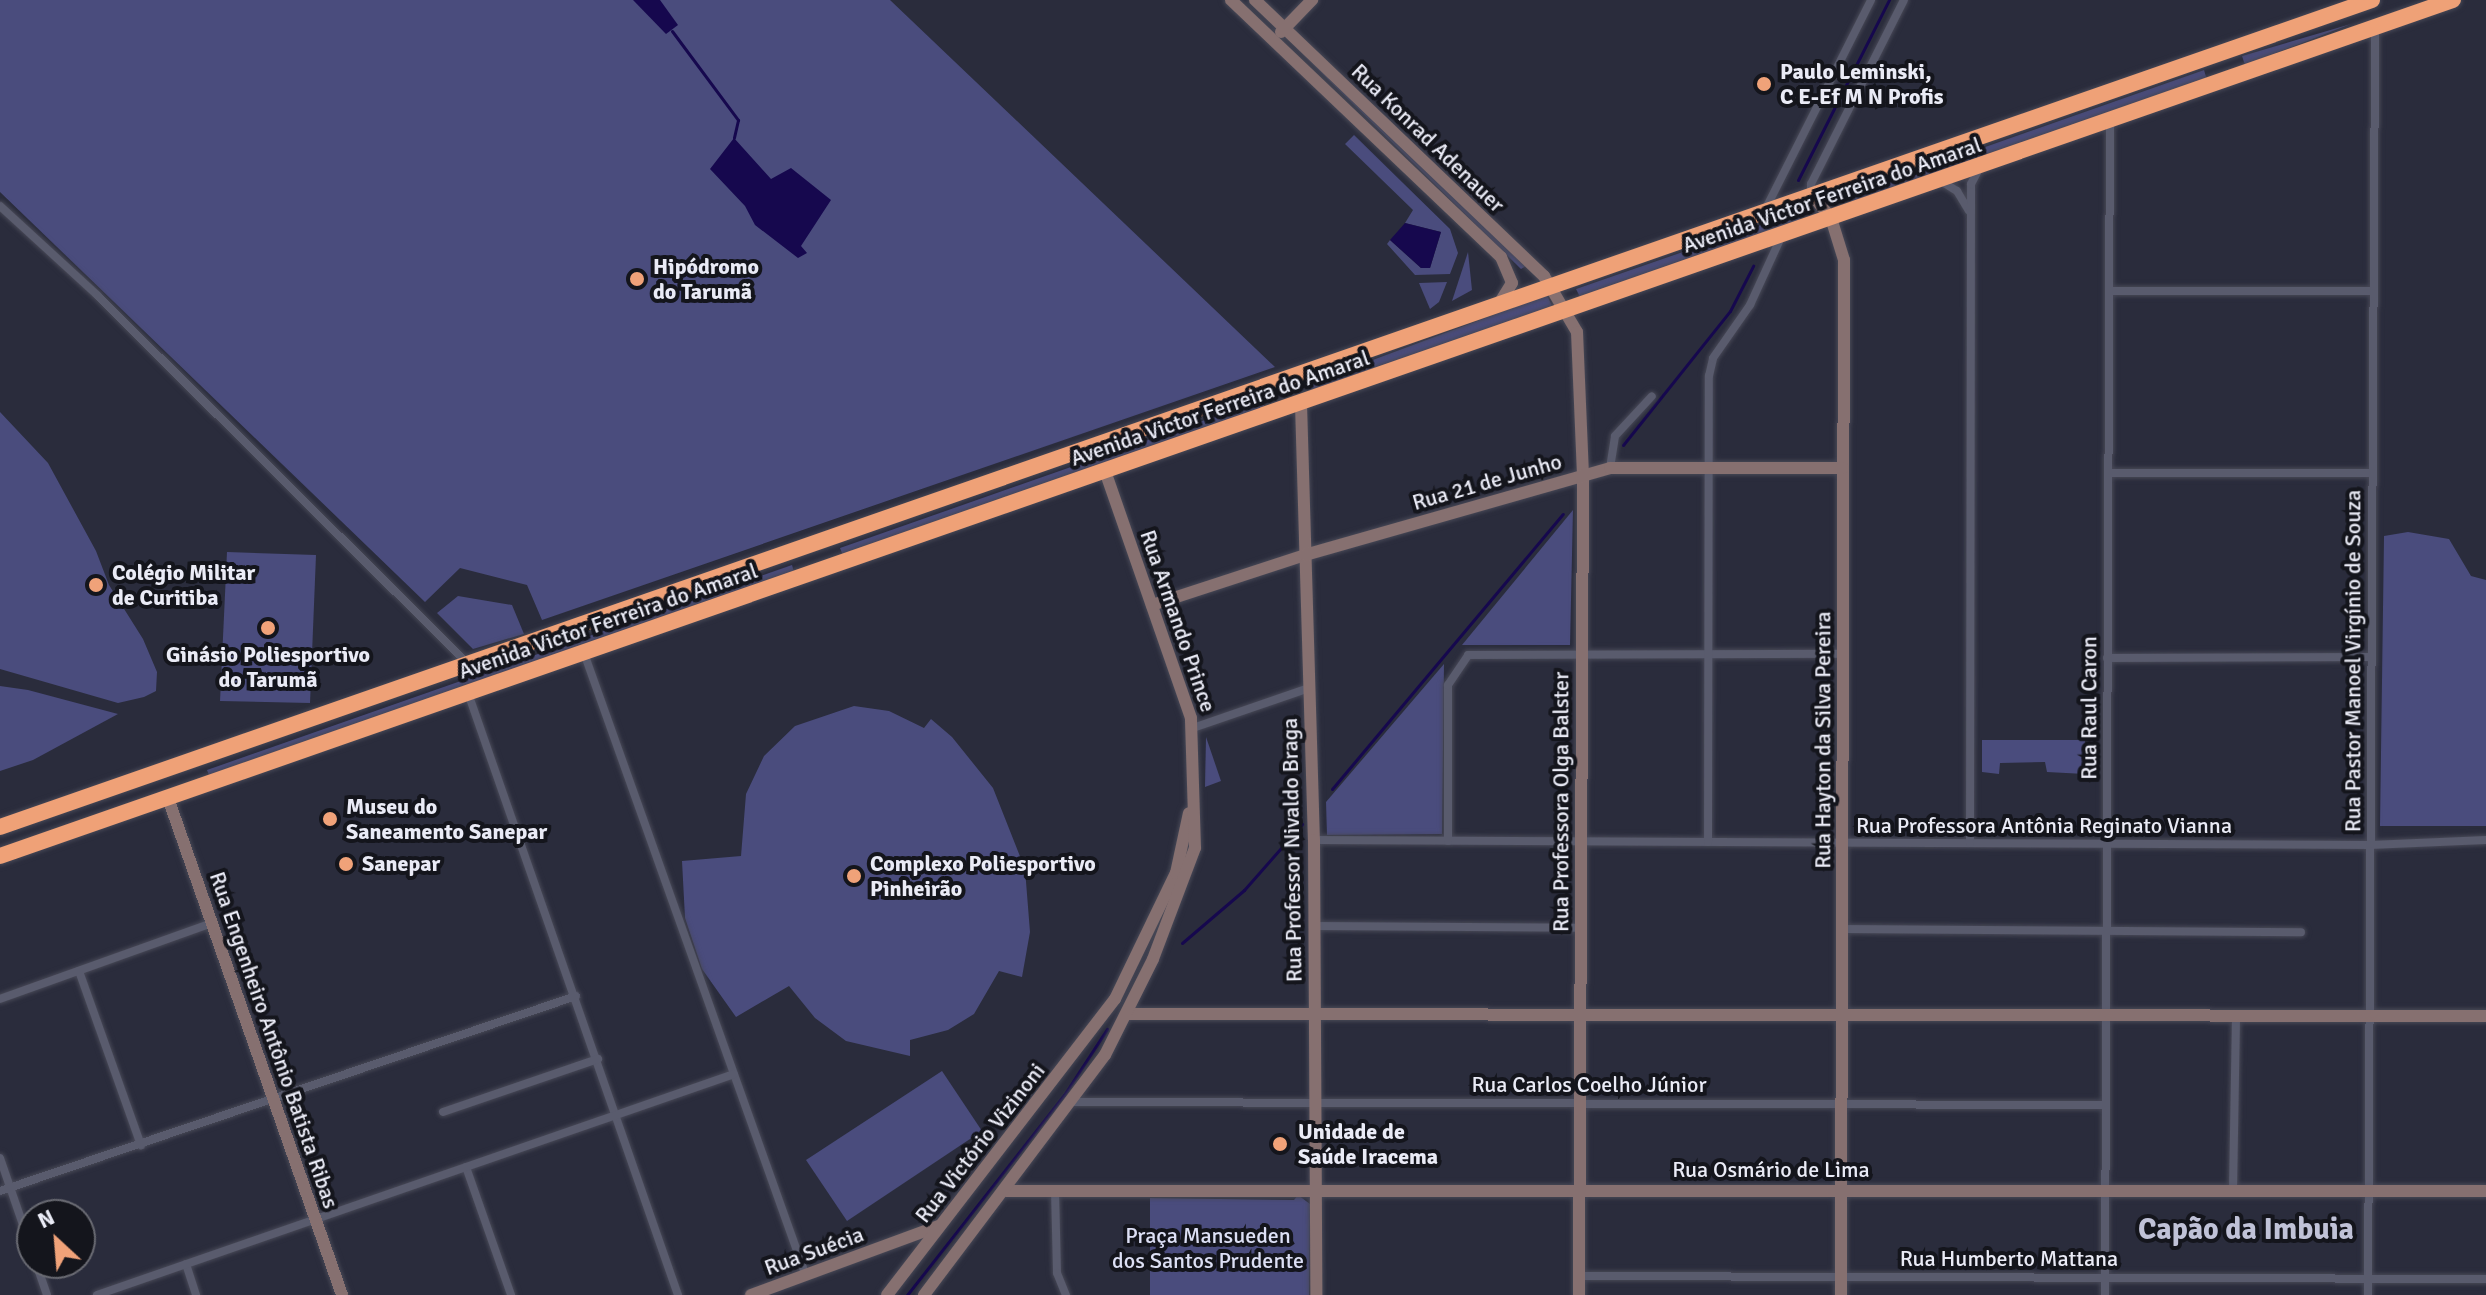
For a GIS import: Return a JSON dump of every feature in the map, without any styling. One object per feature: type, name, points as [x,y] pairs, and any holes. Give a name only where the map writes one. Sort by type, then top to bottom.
[{"type":"highway","name":"Avenida Victor Ferreira do Amaral","points":[[0,827],[1550,284],[2372,0]]},
{"type":"highway","name":"Avenida Victor Ferreira do Amaral","points":[[0,856],[2453,0]]},
{"type":"highway","points":[[1301,404],[1307,379],[1324,364]]},
{"type":"highway","points":[[826,537],[823,555],[836,565]]},
{"type":"highway","points":[[791,549],[805,561],[801,577]]},
{"type":"highway","points":[[111,788],[106,804],[118,815]]},
{"type":"highway","points":[[70,802],[83,811],[80,828]]},
{"type":"street","name":"Rua Konrad Adenauer","points":[[1231,0],[1505,262],[1512,283],[1499,302]]},
{"type":"street","name":"Rua Konrad Adenauer","points":[[1255,0],[1550,284],[1568,310]]},
{"type":"street","points":[[1273,40],[1312,0]]},
{"type":"street","points":[[1765,210],[1871,0]]},
{"type":"street","points":[[1811,194],[1811,184],[1904,0]]},
{"type":"street","name":"Rua Pastor Manoel Virgínio de Souza","points":[[2368,1295],[2375,28]]},
{"type":"street","name":"Rua Raul Caron","points":[[2105,1295],[2110,121]]},
{"type":"street","points":[[1970,843],[1971,184],[1981,166]]},
{"type":"street","points":[[1939,181],[1957,191],[1971,215]]},
{"type":"street","name":"Rua Hayton da Silva Pereira","points":[[1811,194],[1831,218],[1844,260],[1841,1295]]},
{"type":"street","points":[[0,206],[97,295],[467,663]]},
{"type":"street","points":[[1708,842],[1709,466],[1713,358],[1750,305],[1782,235]]},
{"type":"street","points":[[2109,291],[2374,291]]},
{"type":"street","name":"Rua Professora Olga Balster","points":[[1568,310],[1577,332],[1583,475],[1579,1295]]},
{"type":"street","points":[[1610,468],[1615,436],[1652,396]]},
{"type":"street","name":"Rua Professor Nivaldo Braga","points":[[1301,404],[1314,840],[1316,1295]]},
{"type":"street","name":"Rua 21 de Junho","points":[[1152,605],[1305,555],[1610,468],[1843,468]]},
{"type":"street","name":"Rua Armando Prince","points":[[1105,471],[1193,728],[1190,868],[1127,1014]]},
{"type":"street","points":[[2108,473],[2373,473]]},
{"type":"street","points":[[1448,841],[1448,685],[1457,667],[1476,652],[1843,654]]},
{"type":"street","points":[[584,653],[806,1276]]},
{"type":"street","points":[[2107,658],[2371,657]]},
{"type":"street","points":[[1193,728],[1309,688]]},
{"type":"street","points":[[468,693],[678,1295]]},
{"type":"street","name":"Rua Armando Prince","points":[[1104,1015],[1135,965],[1176,873],[1194,787]]},
{"type":"street","name":"Rua Engenheiro Antônio Batista Ribas","points":[[168,798],[342,1295]]},
{"type":"street","name":"Rua Professora Antônia Reginato Vianna","points":[[1314,840],[2370,845],[2486,840]]},
{"type":"street","points":[[0,999],[212,923]]},
{"type":"street","points":[[1315,926],[1581,928]]},
{"type":"street","points":[[1842,929],[2301,932]]},
{"type":"street","points":[[79,971],[141,1145]]},
{"type":"street","points":[[0,1191],[576,996]]},
{"type":"street","points":[[924,1295],[1073,1102],[1127,1014],[2486,1016]]},
{"type":"street","name":"Rua Victório Vizinoni","points":[[887,1295],[1104,1015]]},
{"type":"street","points":[[2233,1190],[2236,1016]]},
{"type":"street","points":[[443,1112],[598,1059]]},
{"type":"street","points":[[97,1295],[734,1074]]},
{"type":"street","name":"Rua Carlos Coelho Júnior","points":[[1073,1102],[2105,1105]]},
{"type":"street","points":[[0,1158],[16,1205]]},
{"type":"street","points":[[1025,1166],[1040,1184],[1055,1189],[1057,1267],[1066,1295]]},
{"type":"street","points":[[466,1167],[511,1295]]},
{"type":"street","name":"Rua Osmário de Lima","points":[[1006,1191],[2486,1191]]},
{"type":"street","name":"Rua Suécia","points":[[751,1295],[940,1226]]},
{"type":"street","name":"Rua Suécia","points":[[891,1245],[904,1248],[913,1261]]},
{"type":"street","points":[[186,1264],[196,1295]]},
{"type":"street","name":"Rua Humberto Mattana","points":[[1579,1276],[2486,1279]]},
{"type":"green space","name":"Hipódromo do Tarumã","points":[[0,0],[890,0],[1275,367],[542,620],[527,585],[460,568],[425,602],[0,192]]},
{"type":"green space","points":[[2351,24],[2245,65],[2242,56]]},
{"type":"green space","points":[[1294,46],[1526,266],[1521,269]]},
{"type":"green space","points":[[2204,70],[2207,80],[1852,203],[1849,195]]},
{"type":"green space","points":[[1354,135],[1450,229],[1458,253],[1450,274],[1415,275],[1387,244],[1390,240],[1421,268],[1430,268],[1441,232],[1405,223],[1413,210],[1345,144]]},
{"type":"green space","points":[[1798,212],[1801,222],[1581,299],[1576,289]]},
{"type":"green space","points":[[1468,252],[1472,290],[1452,301]]},
{"type":"green space","points":[[1447,282],[1439,302],[1430,309],[1419,283]]},
{"type":"green space","points":[[1547,295],[1553,308],[1310,394],[1311,383]]},
{"type":"green space","points":[[1262,400],[1266,410],[844,558],[840,548]]},
{"type":"green space","points":[[0,412],[48,463],[96,551],[109,585],[143,639],[157,672],[156,691],[118,703],[0,669]]},
{"type":"green space","points":[[1573,510],[1570,645],[1462,645]]},
{"type":"green space","points":[[2408,532],[2449,539],[2471,576],[2486,580],[2486,826],[2380,826],[2384,536]]},
{"type":"green space","name":"Ginásio Poliesportivo do Tarumã","points":[[227,552],[316,555],[310,703],[220,701]]},
{"type":"green space","points":[[792,565],[794,572],[209,775],[207,770]]},
{"type":"green space","points":[[458,596],[512,605],[524,634],[473,649],[437,613]]},
{"type":"green space","points":[[1444,664],[1442,834],[1327,835],[1326,802]]},
{"type":"green space","points":[[0,686],[28,690],[118,714],[33,760],[0,771]]},
{"type":"green space","name":"Complexo Poliesportivo Pinheirão","points":[[854,706],[889,711],[924,728],[931,719],[952,737],[993,788],[1025,869],[1030,932],[1022,977],[999,971],[974,1014],[948,1030],[910,1040],[910,1056],[846,1041],[815,1018],[789,986],[736,1017],[702,969],[685,918],[682,861],[741,856],[746,794],[764,756],[795,726]]},
{"type":"green space","points":[[1206,737],[1221,781],[1205,787]]},
{"type":"green space","points":[[1982,740],[2085,740],[2085,774],[2047,772],[2045,762],[2000,763],[1999,774],[1982,772]]},
{"type":"green space","points":[[942,1071],[982,1131],[847,1221],[806,1160]]},
{"type":"green space","name":"Praça Mansueden dos Santos Prudente","points":[[1298,1195],[1310,1204],[1309,1295],[1150,1295],[1150,1198],[1294,1200]]},
{"type":"shaded area","points":[[633,0],[660,0],[678,25],[666,34]]},
{"type":"shaded area","points":[[734,138],[771,179],[791,168],[831,200],[801,246],[807,253],[798,258],[755,225],[745,206],[710,169]]},
{"type":"shaded area","points":[[1405,223],[1441,232],[1430,268],[1421,268],[1390,240]]},
{"type":"waterway","points":[[1798,180],[1889,0]]},
{"type":"waterway","points":[[672,31],[738,120],[734,138]]},
{"type":"waterway","points":[[1623,445],[1730,311],[1753,266]]},
{"type":"waterway","points":[[1332,789],[1563,514]]},
{"type":"waterway","points":[[1182,943],[1244,890],[1302,824]]},
{"type":"waterway","points":[[907,1295],[1064,1095],[1107,1029]]},
{"type":"place","name":"Paulo Leminski, C E-Ef M N Profis","points":[[1764,84]]},
{"type":"place","name":"Hipódromo do Tarumã","points":[[637,279]]},
{"type":"place","name":"Colégio Militar de Curitiba","points":[[96,585]]},
{"type":"place","name":"Ginásio Poliesportivo do Tarumã","points":[[268,628]]},
{"type":"place","name":"Museu do Saneamento Sanepar","points":[[330,819]]},
{"type":"place","name":"Sanepar","points":[[346,864]]},
{"type":"place","name":"Complexo Poliesportivo Pinheirão","points":[[854,876]]},
{"type":"place","name":"Unidade de Saúde Iracema","points":[[1280,1144]]},
{"type":"district","name":"Capão da Imbuia","points":[[2246,1230]]}]
